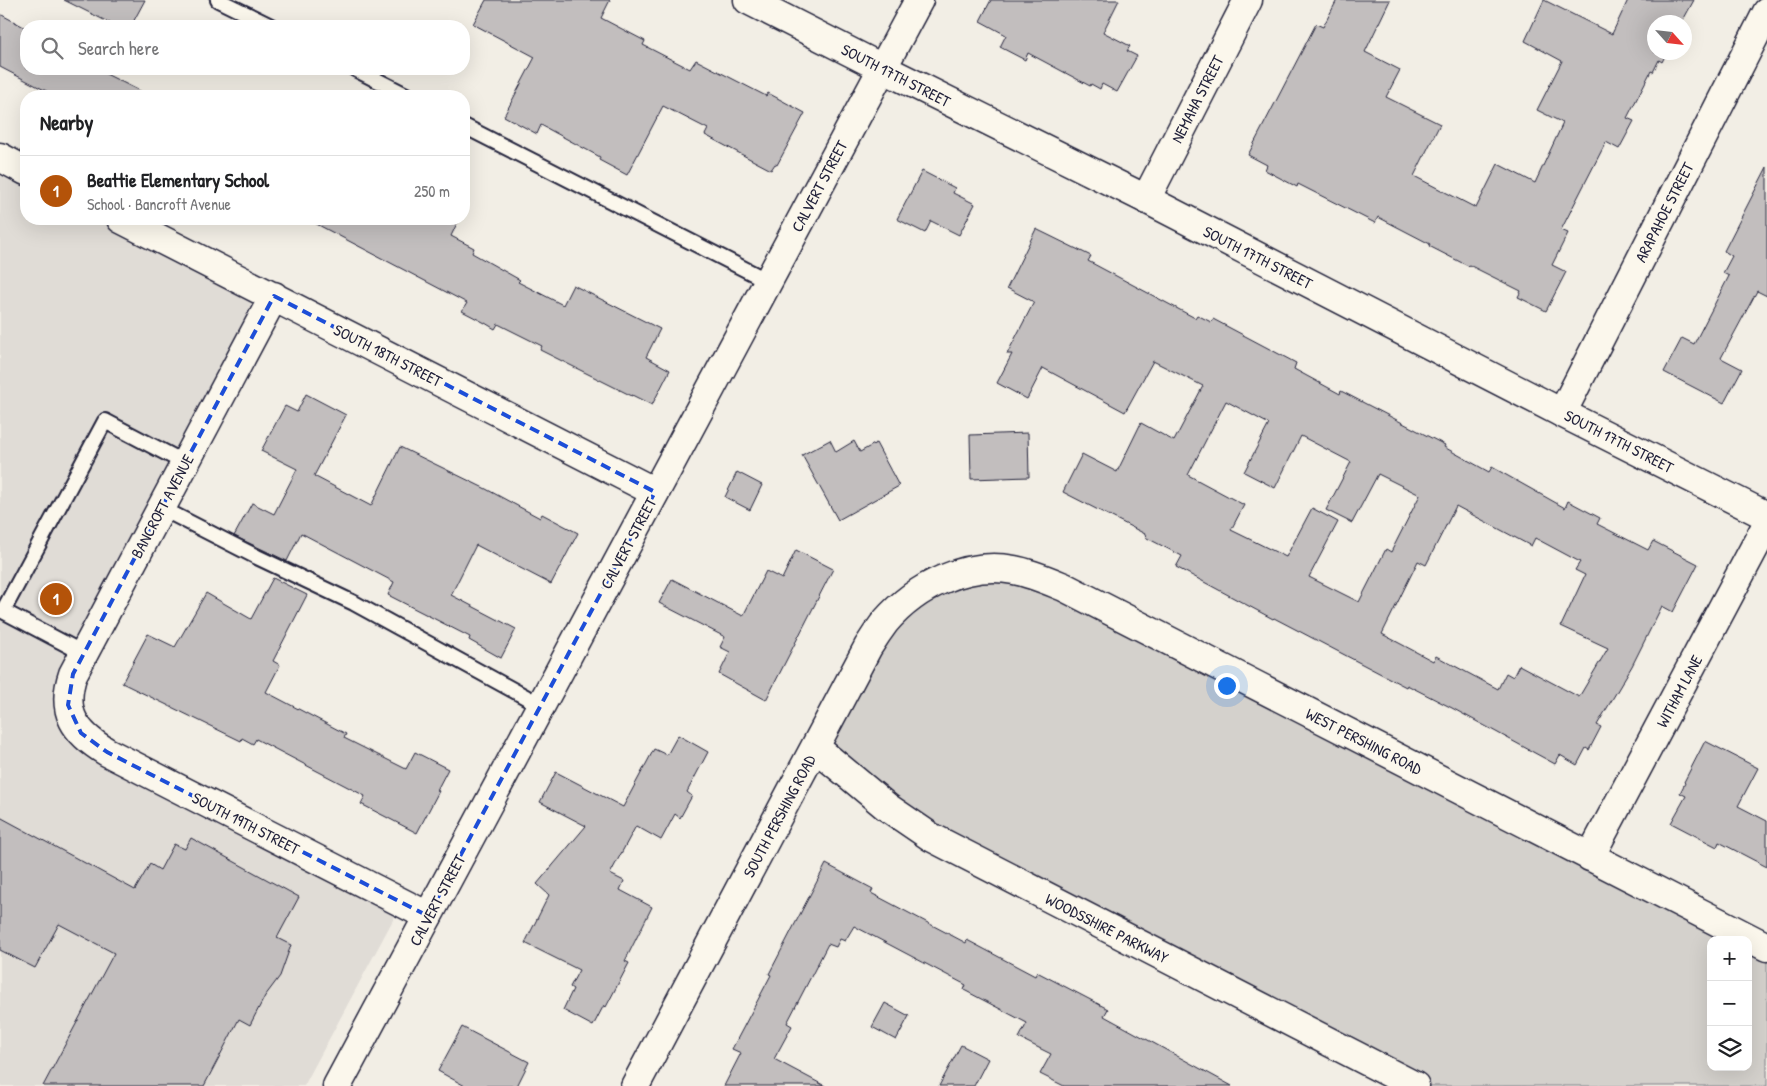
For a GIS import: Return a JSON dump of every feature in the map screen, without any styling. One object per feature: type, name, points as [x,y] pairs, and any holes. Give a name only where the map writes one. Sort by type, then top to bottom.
[{"type":"street","name":"SOUTH 17TH STREET","points":[[748,0],[1146,199],[1767,516]]},
{"type":"street","name":"CALVERT STREET","points":[[338,1086],[919,0]]},
{"type":"street","name":"NEMAHA STREET","points":[[1146,199],[1248,0]]},
{"type":"street","name":"ARAPAHOE STREET","points":[[1562,413],[1767,12]]},
{"type":"street","points":[[0,157],[20,167]]},
{"type":"street","name":"SOUTH 18TH STREET","points":[[133,225],[655,492]]},
{"type":"street","name":"BANCROFT AVENUE","points":[[72,719],[68,705],[68,688],[73,674],[274,296]]},
{"type":"street","name":"WITHAM LANE","points":[[1590,857],[1767,524]]},
{"type":"street","name":"WEST PERSHING ROAD","points":[[953,574],[979,569],[1012,570],[1038,576],[1064,587],[1767,947]]},
{"type":"street","name":"SOUTH PERSHING ROAD","points":[[635,1086],[868,647],[885,622],[905,602],[927,586],[953,574]]},
{"type":"street","name":"SOUTH 19TH STREET","points":[[72,719],[81,733],[92,743],[107,752],[428,916]]},
{"type":"street","name":"WOODSSHIRE PARKWAY","points":[[815,747],[887,807],[931,837],[1415,1086]]},
{"type":"lane","points":[[218,0],[260,20]]},
{"type":"lane","points":[[367,75],[396,90]]},
{"type":"lane","points":[[470,129],[768,281]]},
{"type":"lane","points":[[83,654],[3,611],[105,421],[185,463]]},
{"type":"lane","points":[[161,508],[275,566],[354,603],[542,706]]},
{"type":"highlighted area","points":[[274,296],[655,492],[428,916],[107,752],[81,733],[68,705],[73,674]]},
{"type":"shaded area","points":[[0,157],[20,168],[20,225],[133,225],[274,296],[83,653],[72,719],[402,903],[304,1086],[0,1086]]},
{"type":"shaded area","points":[[1012,569],[1745,936],[1707,936],[1707,1071],[1752,1071],[1752,939],[1767,947],[1767,1086],[1415,1086],[931,837],[815,747],[905,602]]},
{"type":"building","points":[[64,0],[145,0],[134,20],[104,20]]},
{"type":"building","points":[[486,0],[610,0],[601,18],[645,41],[643,45],[690,69],[696,60],[766,96],[768,93],[805,113],[777,165],[775,164],[771,170],[705,135],[708,129],[663,106],[627,175],[599,160],[600,157],[541,125],[537,134],[504,116],[535,57],[473,24]]},
{"type":"building","points":[[991,0],[1119,0],[1103,32],[1130,46],[1127,51],[1137,56],[1117,92],[1102,84],[1100,89],[1091,84],[1090,86],[1028,53],[1025,60],[1000,47],[1006,35],[980,21]]},
{"type":"building","points":[[1337,0],[1390,0],[1365,52],[1400,70],[1386,97],[1440,124],[1414,176],[1476,208],[1498,164],[1535,183],[1563,123],[1537,110],[1562,61],[1525,41],[1544,0],[1612,34],[1628,0],[1694,0],[1686,15],[1647,15],[1647,60],[1659,60],[1653,72],[1651,71],[1627,118],[1634,121],[1619,149],[1606,142],[1561,230],[1568,233],[1552,265],[1566,272],[1546,311],[1518,297],[1521,291],[1429,246],[1430,244],[1378,217],[1375,223],[1298,184],[1297,187],[1265,170],[1267,165],[1248,155],[1316,24],[1323,27]]},
{"type":"building","points":[[0,14],[20,25],[20,75],[108,75],[138,90],[44,90],[0,67]]},
{"type":"building","points":[[1767,167],[1767,296],[1757,291],[1721,358],[1742,369],[1724,403],[1664,372],[1682,338],[1694,344],[1729,276],[1723,273],[1732,256],[1724,251]]},
{"type":"building","points":[[922,171],[955,188],[953,193],[975,204],[959,235],[931,221],[925,233],[897,219]]},
{"type":"building","points":[[318,225],[456,225],[451,236],[474,248],[472,253],[520,280],[518,282],[563,305],[573,285],[660,329],[646,357],[670,370],[652,405],[540,350],[542,346],[498,324],[495,329],[462,311],[467,303]]},
{"type":"building","points":[[1036,229],[1091,256],[1088,261],[1195,318],[1197,315],[1211,322],[1213,319],[1296,363],[1294,369],[1340,394],[1341,391],[1445,445],[1444,447],[1489,472],[1492,467],[1565,508],[1568,501],[1600,518],[1597,524],[1648,550],[1653,541],[1698,564],[1673,612],[1662,606],[1632,666],[1597,725],[1601,727],[1589,750],[1586,748],[1577,765],[1560,755],[1555,764],[1452,708],[1407,685],[1406,687],[1176,567],[1182,556],[1145,537],[1147,535],[1063,492],[1082,454],[1117,472],[1141,423],[1174,441],[1203,386],[1153,361],[1125,412],[1043,368],[1027,399],[997,383],[1012,354],[1007,354],[1034,302],[1007,288]],"holes":[[[1226,401],[1269,424],[1244,472],[1275,488],[1301,436],[1351,462],[1326,510],[1352,523],[1378,474],[1420,495],[1391,552],[1386,549],[1359,602],[1309,577],[1338,522],[1312,508],[1286,557],[1231,530],[1244,505],[1188,475]],[[1456,506],[1531,546],[1535,538],[1580,562],[1575,570],[1585,575],[1561,626],[1608,648],[1579,697],[1519,665],[1513,677],[1506,673],[1498,689],[1436,656],[1433,661],[1382,634],[1418,561],[1426,565]]]},
{"type":"building","points":[[306,394],[346,415],[314,476],[371,506],[400,447],[540,518],[542,514],[578,533],[551,584],[476,545],[451,595],[516,629],[501,658],[469,640],[470,637],[388,595],[394,582],[301,533],[287,561],[234,536],[252,503],[274,514],[297,469],[261,451],[285,406],[297,412]]},
{"type":"building","points":[[1028,433],[1029,477],[971,479],[970,435]]},
{"type":"building","points":[[830,440],[836,452],[854,441],[860,452],[876,443],[899,486],[838,520],[802,455]]},
{"type":"building","points":[[737,472],[762,485],[750,510],[725,497]]},
{"type":"building","points":[[796,550],[833,569],[766,700],[719,674],[730,652],[720,647],[725,637],[659,603],[672,579],[743,616],[766,571],[782,579]]},
{"type":"building","points":[[273,578],[307,595],[273,661],[280,665],[266,692],[346,734],[344,738],[406,769],[415,752],[448,769],[417,833],[361,804],[365,796],[256,739],[253,744],[242,738],[241,741],[122,683],[148,634],[175,647],[206,593],[251,619]]},
{"type":"building","points":[[678,735],[708,752],[687,792],[692,796],[680,818],[675,814],[661,840],[636,826],[610,874],[624,881],[620,890],[652,907],[625,961],[629,963],[606,1007],[604,1005],[593,1026],[563,1010],[573,989],[570,987],[579,970],[525,943],[549,895],[537,884],[586,826],[540,802],[556,772],[623,807],[654,749],[667,755]]},
{"type":"building","points":[[1705,741],[1758,768],[1738,806],[1767,821],[1767,867],[1719,842],[1717,847],[1671,823],[1686,796],[1680,793],[1684,782]]},
{"type":"building","points":[[0,817],[135,890],[150,864],[160,870],[174,844],[185,849],[191,838],[299,897],[277,938],[291,945],[280,976],[265,996],[250,1025],[239,1019],[204,1086],[43,1086],[114,953],[59,924],[35,968],[0,950]]},
{"type":"building","points":[[826,864],[873,889],[871,893],[966,943],[967,940],[1035,976],[1037,972],[1108,1009],[1104,1016],[1232,1086],[1064,1086],[1040,1074],[1051,1054],[1019,1038],[1027,1023],[964,990],[966,985],[854,926],[845,941],[840,939],[836,947],[828,944],[787,1023],[792,1026],[774,1059],[825,1086],[724,1086],[741,1053],[732,1049]]},
{"type":"building","points":[[885,1003],[909,1016],[896,1040],[872,1027]]},
{"type":"building","points":[[462,1027],[529,1062],[517,1086],[465,1086],[438,1071]]},
{"type":"building","points":[[961,1045],[988,1059],[974,1086],[939,1086]]},
{"type":"place","name":"Beattie Elementary School","points":[[56,599]]}]
